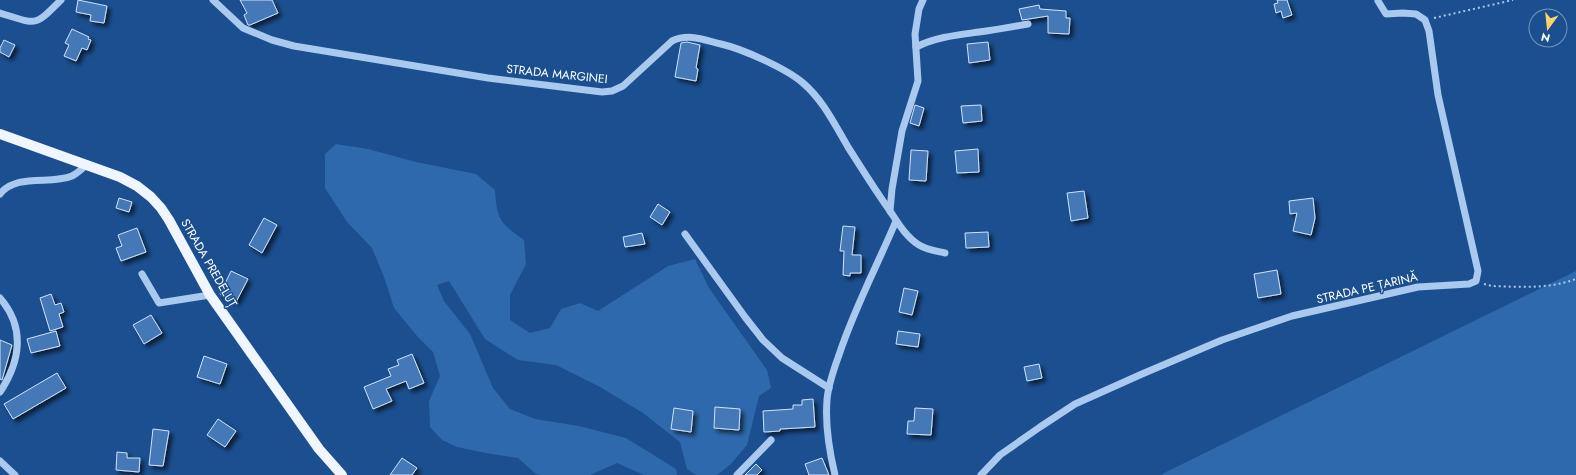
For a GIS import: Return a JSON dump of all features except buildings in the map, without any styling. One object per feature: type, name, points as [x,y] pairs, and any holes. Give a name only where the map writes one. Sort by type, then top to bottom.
[{"type":"main road","name":"STRADA PREDELUȚ","points":[[0,134],[120,177],[137,186],[151,197],[169,220],[210,295],[319,449],[342,475]]},
{"type":"street","points":[[0,13],[32,23],[38,22],[61,0]]},
{"type":"street","name":"STRADA MARGINEI","points":[[213,0],[243,28],[279,42],[488,78],[602,92],[612,91],[623,86],[672,41],[678,38],[701,38],[733,47],[785,70],[803,82],[818,99],[870,184],[896,221],[919,245],[929,250],[945,253]]},
{"type":"street","points":[[890,211],[902,131],[918,81],[915,34],[919,9],[923,0]]},
{"type":"street","points":[[1378,1],[1386,14],[1416,14],[1425,20],[1429,30],[1438,96],[1478,272],[1476,280]]},
{"type":"street","points":[[916,47],[927,41],[939,38],[1028,24]]},
{"type":"street","points":[[0,194],[18,182],[54,180],[72,176],[87,164]]},
{"type":"street","points":[[835,475],[828,442],[826,417],[829,388],[848,325],[896,221]]},
{"type":"street","points":[[685,234],[763,340],[782,358],[829,388]]},
{"type":"street","points":[[142,274],[159,303],[210,295]]},
{"type":"street","name":"STRADA PE ȚARINĂ","points":[[981,475],[1000,455],[1075,404],[1222,340],[1292,316],[1418,287],[1469,284],[1476,280]]},
{"type":"street","points":[[0,298],[6,306],[17,329],[18,343],[16,358],[6,383],[0,392]]},
{"type":"street","points":[[737,475],[771,440]]},
{"type":"street","points":[[0,461],[15,475]]},
{"type":"path","points":[[1425,20],[1513,0]]},
{"type":"path","points":[[1476,280],[1492,286],[1542,287],[1566,283],[1576,279]]},
{"type":"shaded area","points":[[336,144],[368,149],[416,162],[476,174],[495,190],[497,208],[501,220],[524,240],[526,264],[510,295],[510,320],[530,333],[550,328],[561,309],[580,303],[598,311],[668,266],[695,259],[709,288],[767,370],[771,388],[759,396],[747,445],[731,464],[717,475],[696,475],[687,469],[680,442],[643,413],[600,387],[556,365],[518,360],[485,339],[449,281],[437,285],[444,301],[470,334],[493,388],[510,409],[535,419],[579,426],[626,438],[676,469],[677,475],[644,475],[617,463],[590,475],[540,475],[536,474],[518,458],[457,447],[442,440],[430,427],[429,401],[440,376],[433,352],[417,336],[394,308],[384,277],[372,248],[347,222],[325,188],[325,154]]},
{"type":"shaded area","points":[[1576,271],[1576,475],[1162,475],[1164,473]]}]
